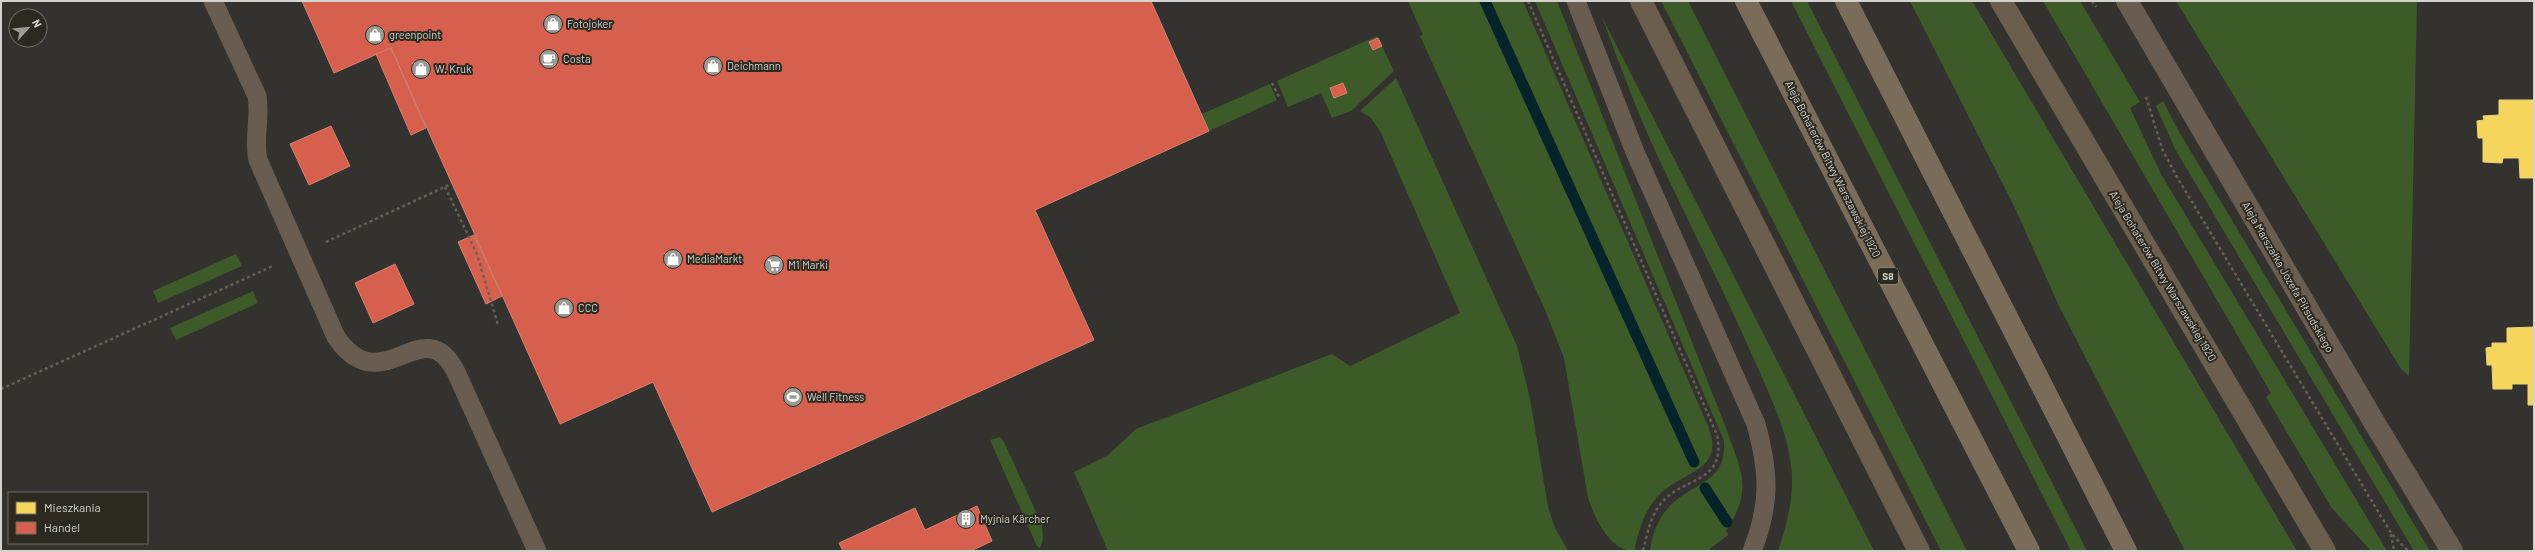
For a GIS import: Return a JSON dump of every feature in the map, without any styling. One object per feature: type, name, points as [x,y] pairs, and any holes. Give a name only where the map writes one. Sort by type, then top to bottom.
[{"type":"highway","name":"Aleja Bohaterów Bitwy Warszawskiej 1920","points":[[1746,1],[2029,551]]},
{"type":"highway","points":[[1846,1],[2126,551]]},
{"type":"main road","points":[[1641,1],[1919,551]]},
{"type":"main road","name":"Aleja Bohaterów Bitwy Warszawskiej 1920","points":[[2002,1],[2325,551]]},
{"type":"street","name":"Aleja Marszałka Józefa Piłsudskiego","points":[[2127,1],[2377,428],[2452,551]]},
{"type":"lane","points":[[213,1],[257,96],[260,111],[255,146],[258,160],[298,254],[336,337],[347,351],[365,360],[378,363],[394,360],[422,348],[431,347],[444,354],[451,363],[537,551]]},
{"type":"lane","points":[[1576,1],[1635,152],[1756,424],[1765,459],[1768,491],[1763,520],[1752,551]]},
{"type":"path","points":[[1528,1],[1717,435],[1720,448],[1712,469],[1663,501],[1648,529],[1643,551]]},
{"type":"path","points":[[2092,1],[2100,14]]},
{"type":"path","points":[[1272,82],[1280,99]]},
{"type":"path","points":[[2144,92],[2160,144],[2173,171],[2391,533],[2408,551]]},
{"type":"path","points":[[1,389],[451,184]]},
{"type":"path","points":[[445,187],[477,254],[498,326]]},
{"type":"path","points":[[2391,533],[2394,551]]},
{"type":"green space","points":[[1408,1],[1523,1],[1708,426],[1712,441],[1711,453],[1707,461],[1699,468],[1669,487],[1654,501],[1643,521],[1634,551],[1625,550],[1610,540],[1599,524],[1591,506],[1588,498],[1564,358],[1546,312],[1420,36],[1423,35]]},
{"type":"green space","points":[[1535,1],[1557,1],[1726,428],[1740,469],[1742,491],[1740,503],[1735,516],[1726,531],[1728,535],[1707,551],[1650,551],[1658,524],[1669,507],[1683,495],[1709,479],[1716,472],[1721,464],[1724,454],[1724,441]]},
{"type":"green space","points":[[1661,1],[1688,1],[1967,551],[1941,551]]},
{"type":"green space","points":[[1791,1],[1807,1],[2087,551],[2071,551]]},
{"type":"green space","points":[[1910,1],[1972,1],[2297,551],[2185,551],[2059,306],[2014,206]]},
{"type":"green space","points":[[2043,1],[2080,1],[2140,102],[2130,108],[2161,174],[2387,551],[2371,551],[2331,507],[2266,397],[2271,393]]},
{"type":"green space","points":[[2176,1],[2417,1],[2409,376],[2401,369]]},
{"type":"green space","points":[[1602,17],[1874,551],[1778,551],[1787,520],[1792,487],[1789,451],[1781,423],[1743,334],[1649,137]]},
{"type":"green space","points":[[1377,36],[1394,71],[1351,111],[1332,118],[1321,93],[1288,107],[1277,81]]},
{"type":"green space","points":[[1396,78],[1517,346],[1530,399],[1548,507],[1555,528],[1568,551],[1108,551],[1074,472],[1108,455],[1136,429],[1332,354],[1350,366],[1460,313],[1381,133],[1371,118],[1360,111]]},
{"type":"green space","points":[[1270,84],[1277,100],[1209,131],[1202,114]]},
{"type":"green space","points":[[2163,101],[2178,130],[2430,551],[2414,551],[2175,149],[2156,106]]},
{"type":"green space","points":[[236,254],[242,266],[158,303],[153,291]]},
{"type":"green space","points":[[253,291],[258,303],[176,340],[170,328]]},
{"type":"green space","points":[[1000,437],[1004,442],[1042,525],[1043,539],[1040,548],[1037,546],[990,440]]},
{"type":"building: Mieszkania","points":[[2499,100],[2534,100],[2534,178],[2520,178],[2519,158],[2503,158],[2502,163],[2483,162],[2483,138],[2478,138],[2477,121],[2484,120],[2483,116],[2499,115]]},
{"type":"building: Mieszkania","points":[[2534,327],[2534,405],[2528,405],[2528,384],[2512,384],[2512,389],[2493,389],[2492,365],[2487,365],[2486,348],[2492,347],[2492,343],[2507,343],[2507,328]]},
{"type":"building: Handel","name":"M1 Marki","points":[[302,1],[1151,1],[1209,131],[1035,210],[1094,340],[712,512],[653,382],[560,424],[391,48],[334,73]]},
{"type":"building: Handel","points":[[1378,38],[1382,46],[1373,50],[1369,42]]},
{"type":"building: Handel","points":[[391,48],[426,128],[411,135],[376,54]]},
{"type":"building: Handel","points":[[1343,83],[1347,93],[1334,98],[1330,88]]},
{"type":"building: Handel","points":[[331,126],[350,166],[309,185],[290,144]]},
{"type":"building: Handel","points":[[474,235],[502,296],[486,304],[458,242]]},
{"type":"building: Handel","points":[[395,264],[414,304],[373,323],[355,283]]},
{"type":"building: Handel","name":"Myjnia Kärcher","points":[[977,506],[992,541],[971,551],[843,551],[839,543],[915,508],[925,530]]},
{"type":"waterway","points":[[1485,1],[1694,462]]},
{"type":"waterway","points":[[1705,488],[1727,522]]},
{"type":"place","name":"Fotojoker","points":[[553,24]]},
{"type":"place","name":"greenpoint","points":[[375,35]]},
{"type":"place","name":"Costa","points":[[549,59]]},
{"type":"place","name":"Deichmann","points":[[713,66]]},
{"type":"place","name":"W. Kruk","points":[[421,69]]},
{"type":"place","name":"MediaMarkt","points":[[673,259]]},
{"type":"place","name":"M1 Marki","points":[[774,265]]},
{"type":"place","name":"CCC","points":[[564,308]]},
{"type":"place","name":"Well Fitness","points":[[793,397]]},
{"type":"place","name":"Myjnia Kärcher","points":[[966,519]]}]
